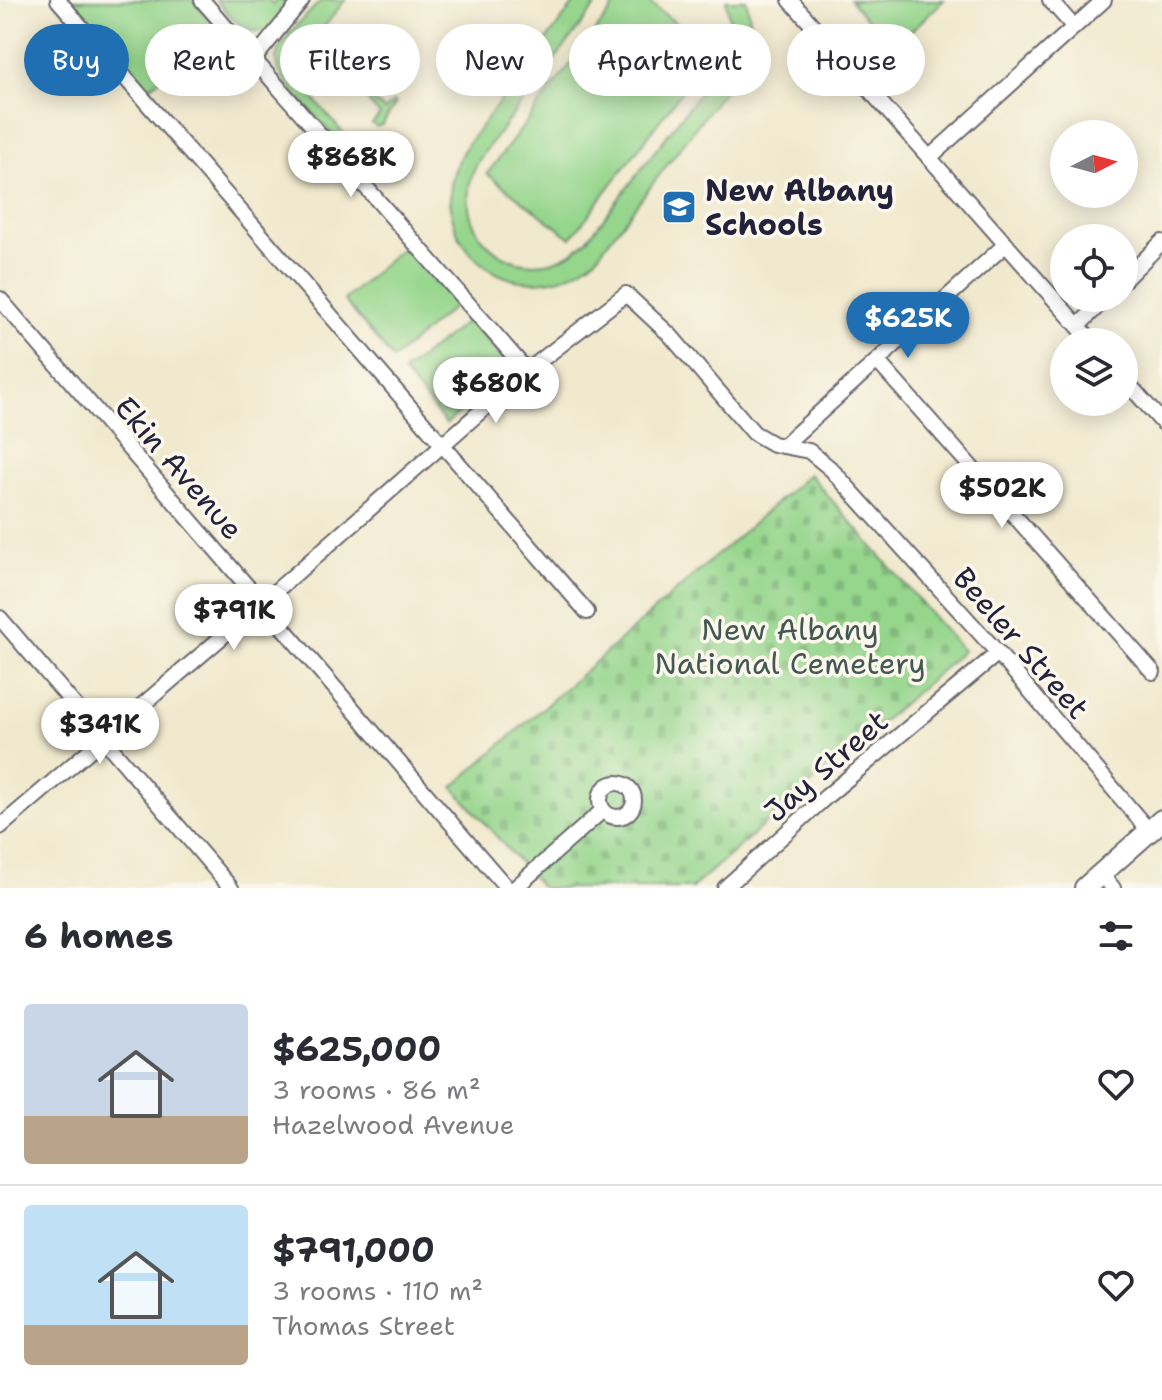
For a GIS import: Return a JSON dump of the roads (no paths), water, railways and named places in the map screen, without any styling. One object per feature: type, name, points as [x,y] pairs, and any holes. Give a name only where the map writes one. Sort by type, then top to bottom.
[{"type":"main road","points":[[1085,888],[1107,881],[1156,826]]},
{"type":"street","points":[[58,0],[587,612]]},
{"type":"street","points":[[202,0],[223,24]]},
{"type":"street","points":[[264,47],[302,0]]},
{"type":"street","points":[[790,0],[1078,326],[1092,312]]},
{"type":"street","points":[[1050,0],[1074,27]]},
{"type":"street","points":[[929,158],[1104,0]]},
{"type":"street","points":[[0,827],[528,372],[264,70]]},
{"type":"street","points":[[1138,266],[1162,242]]},
{"type":"street","points":[[783,446],[1006,244]]},
{"type":"street","name":"Beeler Street","points":[[528,372],[626,294],[671,336],[754,433],[763,440],[809,451],[831,469],[1156,826]]},
{"type":"street","name":"Ekin Avenue","points":[[0,299],[507,888]]},
{"type":"street","points":[[878,362],[1153,672]]},
{"type":"street","points":[[1138,392],[1159,412]]},
{"type":"street","points":[[0,618],[231,888]]},
{"type":"street","name":"Jay Street","points":[[725,888],[827,796],[998,653]]},
{"type":"street","points":[[515,888],[603,810]]},
{"type":"place","name":"New Albany Schools","points":[[679,207]]},
{"type":"park label","name":"New Albany National Cemetery","points":[[790,646]]}]
